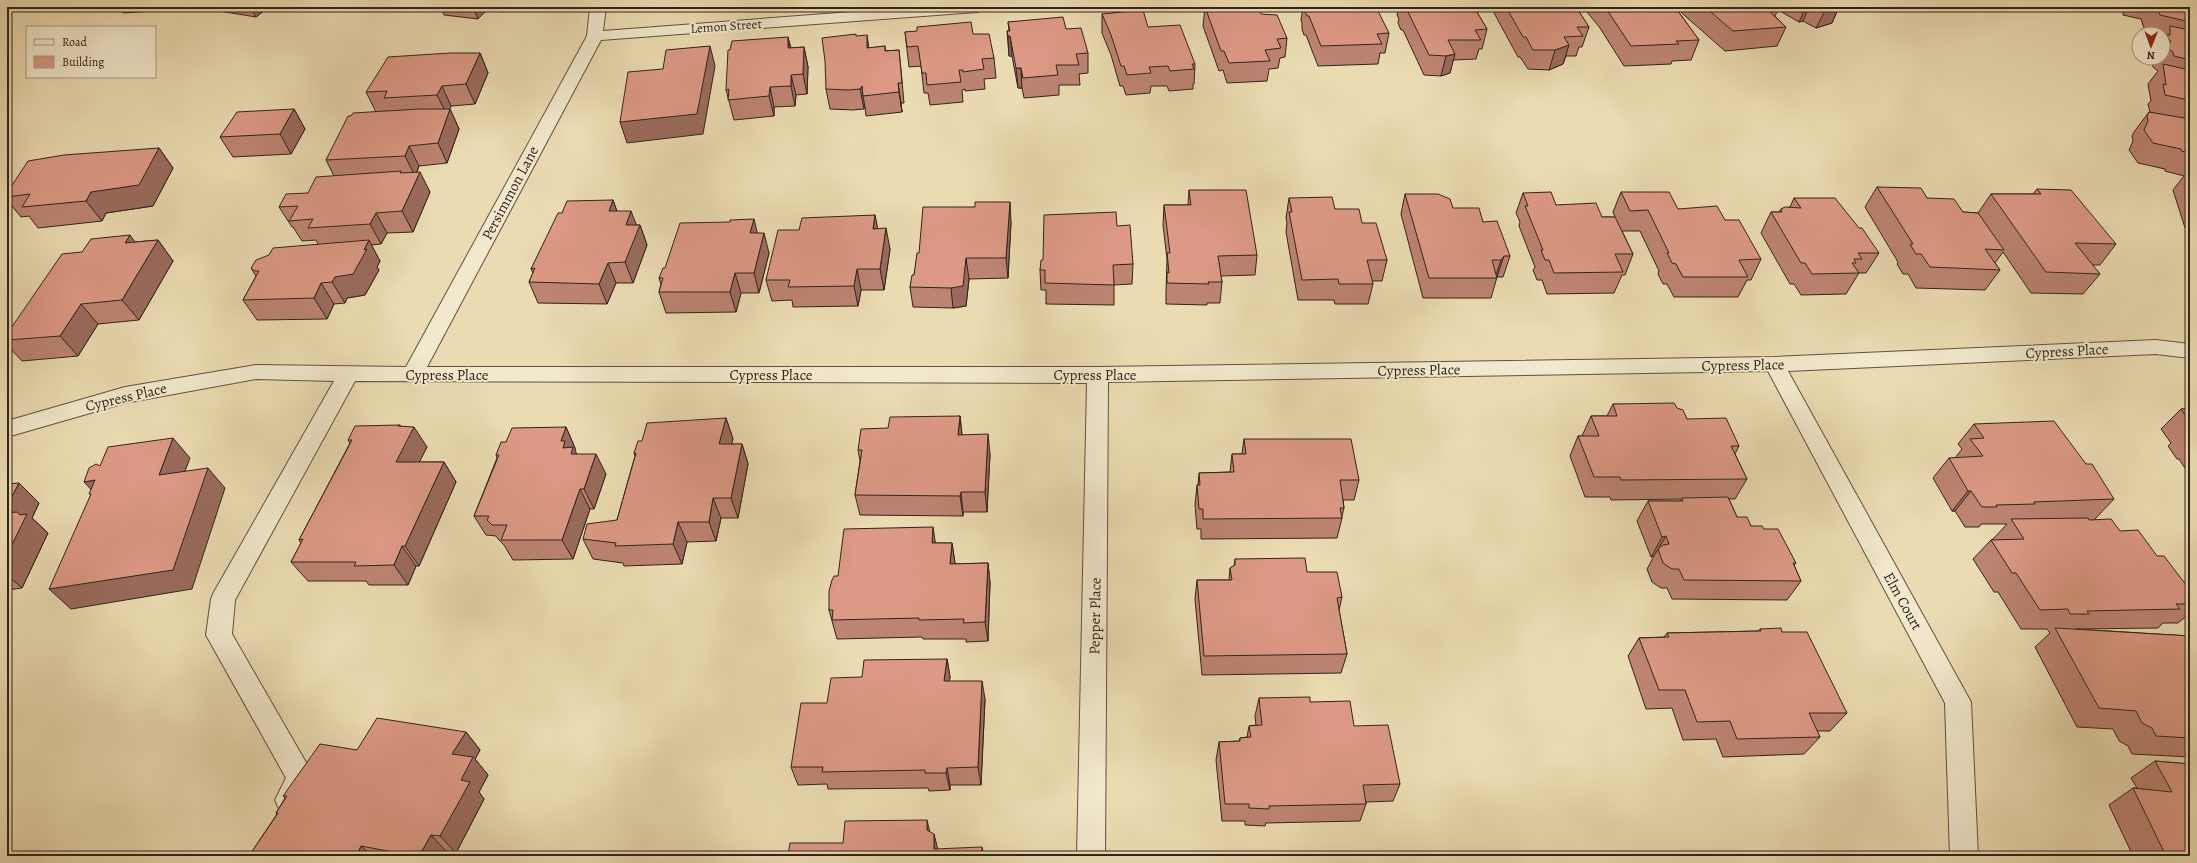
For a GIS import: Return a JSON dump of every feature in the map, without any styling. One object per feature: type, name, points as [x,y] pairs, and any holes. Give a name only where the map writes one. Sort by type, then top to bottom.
[{"type":"street","name":"Persimmon Lane","points":[[412,375],[595,36],[598,7]]},
{"type":"street","name":"Lemon Street","points":[[595,36],[977,7]]},
{"type":"street","name":"Cypress Place","points":[[7,429],[124,395],[256,372],[412,375],[1098,375],[1774,364],[2156,347],[2190,351]]},
{"type":"street","name":"Elm Court","points":[[1774,364],[1958,702],[1964,856]]},
{"type":"street","points":[[280,817],[301,778],[219,635],[223,599],[348,374]]},
{"type":"street","name":"Pepper Place","points":[[1091,856],[1098,375]]},
{"type":"building","points":[[1205,7],[1258,7],[1261,14],[1277,15],[1287,38],[1277,39],[1281,48],[1265,50],[1270,61],[1229,63],[1224,51],[1221,51]]},
{"type":"building","points":[[1306,7],[1376,7],[1389,33],[1377,34],[1382,44],[1321,46],[1309,16],[1307,16],[1304,10],[1308,10]]},
{"type":"building","points":[[1403,7],[1474,7],[1487,29],[1475,30],[1481,40],[1448,40],[1455,54],[1446,56],[1429,55],[1407,10]]},
{"type":"building","points":[[1506,7],[1576,7],[1589,27],[1577,27],[1583,36],[1564,37],[1569,45],[1555,50],[1533,50],[1526,37],[1523,37]]},
{"type":"building","points":[[1605,7],[1675,7],[1699,40],[1676,41],[1679,44],[1631,46]]},
{"type":"building","points":[[1705,7],[1777,7],[1779,9],[1768,10],[1786,27],[1733,31]]},
{"type":"building","points":[[2157,7],[2190,7],[2190,22],[2160,15]]},
{"type":"building","points":[[1143,10],[1148,27],[1180,25],[1195,64],[1192,64],[1194,69],[1170,71],[1168,66],[1149,67],[1151,73],[1127,75],[1124,66],[1121,66],[1111,35],[1102,14]]},
{"type":"building","points":[[1063,17],[1066,29],[1081,28],[1088,53],[1076,54],[1079,65],[1056,65],[1058,75],[1023,78],[1021,68],[1016,68],[1010,36],[1008,36],[1007,31],[1010,31],[1008,22]]},
{"type":"building","points":[[971,22],[973,34],[989,34],[994,58],[982,59],[984,69],[963,72],[963,70],[959,70],[961,82],[927,85],[926,73],[922,73],[918,46],[907,47],[905,32],[917,31],[917,27]]},
{"type":"building","points":[[2171,26],[2190,30],[2190,60],[2174,56],[2171,51]]},
{"type":"building","points":[[856,34],[856,36],[867,35],[867,48],[885,46],[885,51],[899,50],[902,83],[898,83],[899,92],[863,96],[862,86],[860,89],[849,90],[826,89],[822,38]]},
{"type":"building","points":[[788,37],[788,48],[804,47],[803,74],[791,75],[791,86],[770,87],[769,96],[728,100],[729,89],[726,90],[728,50],[730,50],[732,41]]},
{"type":"building","points":[[710,46],[697,114],[620,122],[628,72],[663,69],[666,50]]},
{"type":"building","points":[[450,53],[480,53],[466,84],[442,86],[437,95],[384,98],[387,91],[366,92],[388,57]]},
{"type":"building","points":[[2163,66],[2171,66],[2190,70],[2190,107],[2189,100],[2165,95],[2163,84],[2166,85]]},
{"type":"building","points":[[294,109],[280,134],[220,137],[237,112]]},
{"type":"building","points":[[419,109],[450,109],[438,143],[409,146],[405,156],[326,160],[348,116],[351,116],[353,113]]},
{"type":"building","points":[[2149,112],[2190,119],[2190,153],[2181,151],[2181,149],[2153,143],[2144,130],[2148,121],[2147,116]]},
{"type":"building","points":[[159,148],[139,185],[91,192],[86,201],[22,207],[30,194],[7,197],[7,193],[28,161],[64,155]]},
{"type":"building","points":[[401,171],[400,173],[420,172],[402,211],[376,213],[370,224],[308,228],[313,219],[289,221],[298,206],[279,207],[286,194],[308,193],[316,177]]},
{"type":"building","points":[[1877,187],[1921,188],[1927,198],[1954,199],[1963,212],[1978,213],[2004,250],[1985,249],[2000,270],[1930,267],[1921,254],[1916,254],[1910,244],[1913,244]]},
{"type":"building","points":[[2037,189],[2071,190],[2116,244],[2075,243],[2100,274],[2046,272],[1991,194],[2041,194]]},
{"type":"building","points":[[1189,190],[1246,190],[1257,255],[1218,256],[1222,282],[1208,282],[1209,284],[1167,283],[1167,272],[1169,273],[1167,253],[1170,253],[1164,205],[1191,205]]},
{"type":"building","points":[[1551,192],[1556,205],[1596,203],[1602,217],[1615,217],[1633,254],[1615,254],[1623,272],[1554,273],[1549,260],[1545,260],[1541,250],[1543,250],[1525,206],[1528,206],[1523,193]]},
{"type":"building","points":[[1621,192],[1669,192],[1678,209],[1717,206],[1725,220],[1739,220],[1761,259],[1739,260],[1748,277],[1683,277],[1676,264],[1672,263],[1667,253],[1669,253],[1648,210],[1630,211]]},
{"type":"building","points":[[1405,194],[1438,194],[1450,199],[1453,208],[1479,208],[1483,222],[1497,221],[1510,256],[1504,256],[1501,260],[1492,260],[1497,278],[1429,278]]},
{"type":"building","points":[[1332,197],[1335,209],[1359,209],[1362,223],[1376,223],[1387,260],[1367,260],[1373,284],[1339,284],[1338,279],[1302,280],[1289,212],[1292,212],[1289,198]]},
{"type":"building","points":[[1794,198],[1835,198],[1859,228],[1862,228],[1879,253],[1858,253],[1862,259],[1854,259],[1856,263],[1852,263],[1859,273],[1812,274],[1805,263],[1801,263],[1771,212],[1782,212],[1781,209],[1785,207],[1801,208]]},
{"type":"building","points":[[613,200],[609,211],[631,211],[626,225],[640,225],[625,262],[608,263],[599,284],[529,282],[535,268],[531,269],[558,213],[562,213],[567,201]]},
{"type":"building","points":[[975,202],[1010,202],[1006,258],[966,258],[963,286],[951,288],[910,287],[912,275],[914,275],[917,253],[919,253],[923,207],[975,207]]},
{"type":"building","points":[[1116,212],[1117,226],[1130,225],[1133,264],[1113,265],[1114,285],[1045,283],[1045,270],[1040,270],[1041,260],[1043,260],[1044,215]]},
{"type":"building","points":[[875,215],[873,229],[886,228],[880,269],[857,269],[854,286],[788,287],[790,280],[766,280],[778,230],[799,230],[802,218]]},
{"type":"building","points":[[754,219],[750,233],[764,233],[754,273],[735,273],[730,292],[659,292],[663,278],[659,278],[663,268],[665,268],[680,223],[730,222],[730,220]]},
{"type":"building","points":[[130,235],[125,243],[158,240],[122,300],[81,304],[60,336],[7,340],[7,334],[62,254],[82,252],[91,239]]},
{"type":"building","points":[[369,240],[364,250],[367,249],[353,274],[335,277],[332,282],[321,283],[314,298],[243,300],[259,271],[255,271],[251,268],[256,260],[269,255],[273,248]]},
{"type":"building","points":[[1674,403],[1677,408],[1683,410],[1687,419],[1726,418],[1739,446],[1731,446],[1747,479],[1621,480],[1620,477],[1594,477],[1578,436],[1599,436],[1591,416],[1617,416],[1613,404]]},
{"type":"building","points":[[2181,409],[2190,409],[2190,422]]},
{"type":"building","points":[[960,416],[958,435],[988,434],[985,492],[961,492],[960,496],[855,495],[862,450],[858,450],[861,429],[888,428],[890,417]]},
{"type":"building","points":[[726,418],[719,444],[742,444],[731,498],[713,498],[709,522],[678,522],[673,544],[615,546],[616,543],[583,539],[587,524],[617,520],[636,453],[634,453],[638,441],[642,441],[647,423]]},
{"type":"building","points":[[2054,421],[2086,464],[2092,464],[2114,499],[2034,502],[2035,504],[1996,505],[1997,507],[1982,507],[1971,491],[1968,491],[1949,458],[1983,456],[1970,439],[1984,438],[1974,424]]},
{"type":"building","points":[[400,425],[398,426],[414,427],[396,462],[444,462],[405,546],[402,546],[394,565],[354,566],[356,562],[291,562],[303,539],[299,540],[352,440],[348,440],[355,426]]},
{"type":"building","points":[[566,427],[561,441],[565,441],[563,448],[573,447],[571,454],[596,454],[584,489],[580,489],[562,540],[501,540],[507,525],[492,525],[487,520],[489,516],[474,516],[499,455],[496,455],[501,442],[506,442],[512,428]]},
{"type":"building","points":[[173,438],[159,475],[208,468],[173,570],[49,589],[91,494],[89,494],[95,480],[84,482],[89,468],[96,464],[100,466],[108,447]]},
{"type":"building","points":[[1244,439],[1351,439],[1359,480],[1340,480],[1344,508],[1340,508],[1342,518],[1203,519],[1203,509],[1199,509],[1197,485],[1200,485],[1199,473],[1234,472],[1232,454],[1246,454]]},
{"type":"building","points":[[19,483],[7,506],[7,484]]},
{"type":"building","points":[[1728,497],[1737,517],[1747,517],[1751,526],[1762,526],[1764,529],[1778,529],[1796,563],[1793,563],[1801,581],[1684,580],[1679,569],[1672,569],[1663,563],[1658,549],[1663,545],[1669,544],[1666,536],[1662,537],[1648,501],[1683,501],[1682,498]]},
{"type":"building","points":[[17,512],[20,515],[27,514],[7,555],[7,513]]},
{"type":"building","points":[[2088,518],[2089,520],[2111,519],[2120,531],[2138,530],[2157,556],[2164,556],[2190,590],[2190,604],[2176,604],[2180,609],[2087,611],[2089,614],[2070,614],[2068,609],[2040,610],[2016,573],[2012,573],[1991,540],[2024,539],[2011,519]]},
{"type":"building","points":[[933,527],[932,543],[952,543],[950,564],[988,563],[985,622],[963,623],[964,619],[919,620],[919,618],[832,620],[833,610],[829,610],[829,591],[834,576],[838,576],[844,529]]},
{"type":"building","points":[[1305,558],[1307,572],[1337,572],[1342,597],[1337,598],[1347,654],[1204,656],[1197,580],[1232,580],[1230,568],[1235,565],[1235,559]]},
{"type":"building","points":[[1781,628],[1782,632],[1807,632],[1847,713],[1809,713],[1820,737],[1737,739],[1730,721],[1697,722],[1685,690],[1659,690],[1639,638],[1669,637],[1667,633],[1761,631],[1760,629]]},
{"type":"building","points":[[2055,628],[2190,636],[2190,738],[2156,736],[2152,728],[2142,723],[2136,711],[2099,708]]},
{"type":"building","points":[[947,659],[944,681],[982,681],[978,767],[947,768],[946,773],[925,773],[925,770],[822,772],[823,767],[791,767],[801,703],[827,703],[831,678],[862,677],[864,660]]},
{"type":"building","points":[[1310,697],[1310,702],[1350,701],[1354,726],[1388,725],[1400,784],[1363,785],[1366,804],[1269,806],[1269,809],[1249,808],[1249,804],[1225,804],[1219,742],[1240,741],[1240,738],[1251,737],[1249,726],[1262,725],[1259,698]]},
{"type":"building","points":[[377,718],[466,732],[452,754],[473,757],[461,780],[470,782],[440,836],[431,835],[419,856],[361,846],[356,856],[249,856],[278,813],[276,813],[287,796],[283,796],[320,744],[357,750]]},
{"type":"building","points":[[2155,761],[2190,764],[2190,856],[2166,856],[2133,788],[2172,792]]},
{"type":"building","points":[[927,820],[927,830],[934,834],[934,849],[982,847],[982,856],[788,856],[790,843],[843,843],[845,821]]}]
